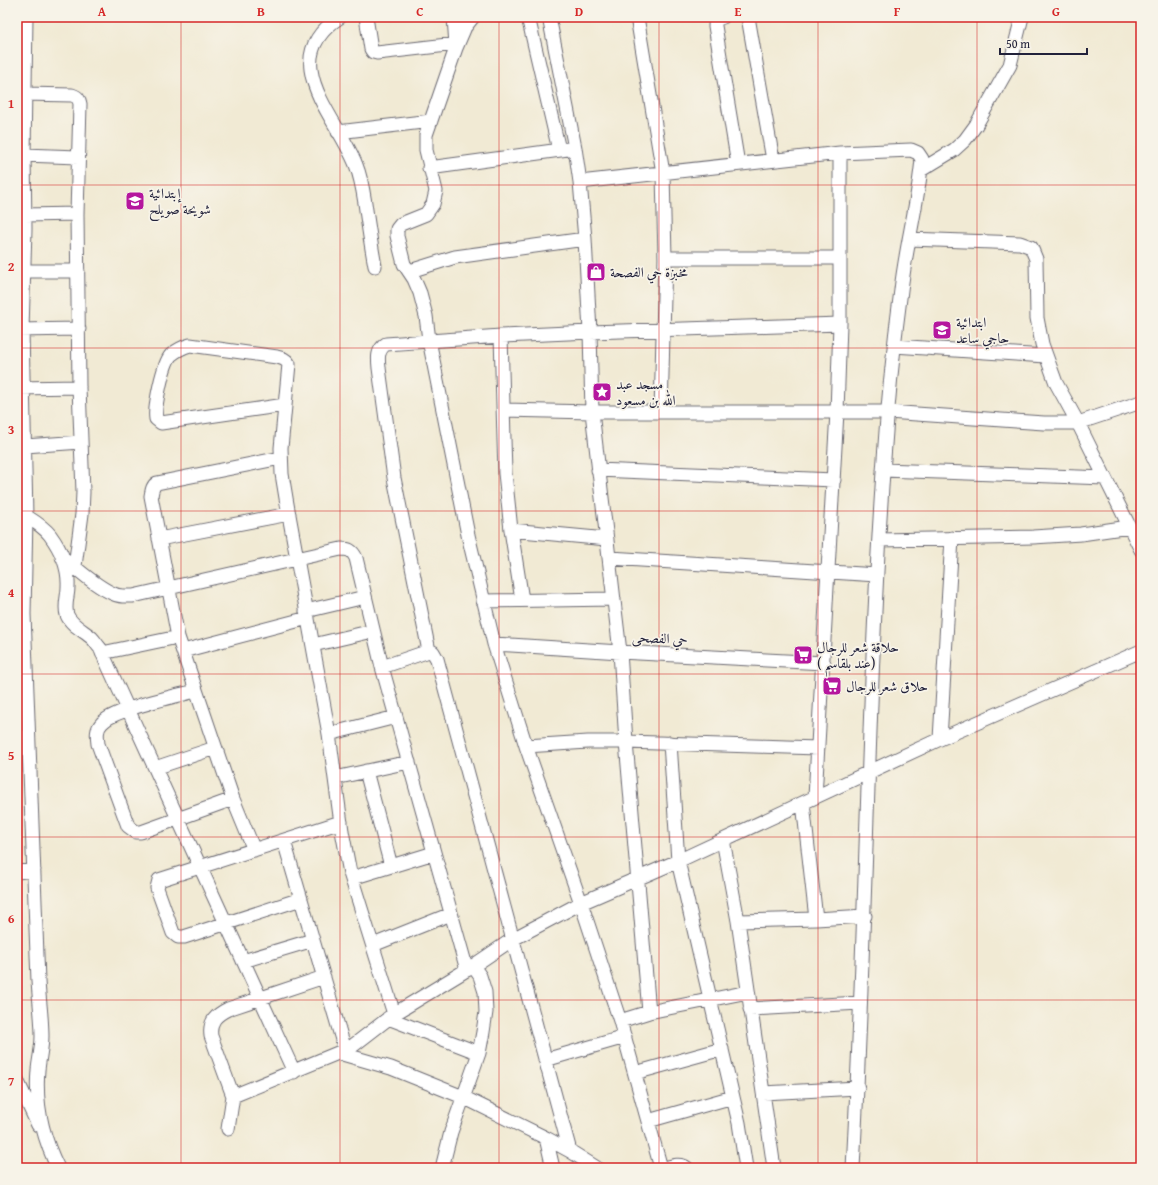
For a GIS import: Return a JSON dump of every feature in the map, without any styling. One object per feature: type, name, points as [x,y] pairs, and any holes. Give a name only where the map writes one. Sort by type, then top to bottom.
[{"type":"street","points":[[26,17],[21,51],[22,164],[25,215],[21,229],[20,271],[20,387],[26,516],[21,551],[20,614],[24,775],[34,870],[38,981],[42,1036],[38,1070],[38,1085],[40,1110],[46,1142]]},
{"type":"street","points":[[340,17],[328,25],[316,39],[310,58],[312,76],[319,98],[338,132],[346,143],[357,165],[362,185],[375,266]]},
{"type":"street","points":[[366,17],[371,49],[373,52],[377,53],[456,46]]},
{"type":"street","points":[[454,17],[456,46]]},
{"type":"street","points":[[473,17],[465,27],[456,46],[426,135],[426,150],[429,168],[436,191],[433,204],[426,214],[401,224],[397,229],[397,236],[404,264],[410,271],[420,294],[426,316],[429,340],[468,535],[494,644],[526,746],[581,903],[620,1021],[660,1168]]},
{"type":"street","points":[[528,17],[559,150]]},
{"type":"street","points":[[549,17],[575,148],[580,182],[590,332],[592,412],[620,652],[626,742],[649,1012]]},
{"type":"street","points":[[637,17],[663,173],[665,258],[661,412]]},
{"type":"street","points":[[723,17],[717,19],[715,26],[738,164]]},
{"type":"street","points":[[748,17],[773,160]]},
{"type":"street","points":[[921,170],[954,150],[965,140],[976,125],[1010,65],[1022,17]]},
{"type":"street","points":[[22,101],[76,96],[80,104],[77,214],[79,387],[83,492],[82,514],[75,566]]},
{"type":"street","points":[[338,132],[431,121]]},
{"type":"street","points":[[429,168],[575,148]]},
{"type":"street","points":[[580,182],[840,153],[911,150],[918,153],[922,159],[901,288],[894,346],[883,470],[868,772],[865,916],[853,1168]]},
{"type":"street","points":[[815,797],[838,412],[840,324],[840,153]]},
{"type":"street","points":[[22,164],[78,157]]},
{"type":"street","points":[[25,215],[77,214]]},
{"type":"street","points":[[410,271],[462,256],[585,239]]},
{"type":"street","points":[[909,239],[1020,243],[1031,248],[1036,259],[1037,318],[1046,356],[1056,382],[1141,550]]},
{"type":"street","points":[[665,258],[840,258]]},
{"type":"street","points":[[20,271],[78,271]]},
{"type":"street","points":[[570,1151],[436,655],[430,650],[394,478],[378,359],[379,353],[386,344],[429,340],[590,332],[840,324]]},
{"type":"street","points":[[20,330],[79,329]]},
{"type":"street","points":[[501,336],[505,473],[511,530],[522,600]]},
{"type":"street","points":[[285,405],[161,423],[156,419],[155,414],[168,361],[176,351],[190,345],[277,357],[288,361],[289,370],[285,405],[282,474],[329,734],[341,822],[352,878],[364,922],[373,944],[391,1016]]},
{"type":"street","points":[[894,346],[1046,356]]},
{"type":"street","points":[[20,387],[79,387]]},
{"type":"street","points":[[504,410],[592,412],[888,412],[1044,423],[1078,423],[1141,403]]},
{"type":"street","points":[[22,454],[81,442]]},
{"type":"street","points":[[254,850],[233,799],[178,637],[151,496],[154,485],[157,483],[282,458]]},
{"type":"street","points":[[598,470],[834,480]]},
{"type":"street","points":[[883,470],[1105,478]]},
{"type":"street","points":[[159,539],[289,514]]},
{"type":"street","points":[[26,516],[36,522],[50,535],[62,557],[67,573],[68,588],[66,605],[68,616],[74,625],[92,639],[102,653],[294,1072]]},
{"type":"street","points":[[879,540],[1033,537],[1081,534],[1129,526]]},
{"type":"street","points":[[511,530],[607,539]]},
{"type":"street","points":[[940,739],[952,538]]},
{"type":"street","points":[[62,557],[104,588],[122,597],[133,596],[341,549],[349,549],[354,552],[382,667],[451,914],[470,968],[480,976],[485,992],[486,1012],[479,1053],[451,1132],[442,1168]]},
{"type":"street","points":[[610,558],[877,575]]},
{"type":"street","points":[[183,651],[365,597]]},
{"type":"street","points":[[483,601],[614,599]]},
{"type":"street","points":[[313,645],[373,631]]},
{"type":"street","points":[[102,653],[178,637]]},
{"type":"street","name":"حي الفصحى","points":[[494,644],[824,662]]},
{"type":"street","points":[[382,667],[430,650]]},
{"type":"street","points":[[233,1096],[342,1052],[391,1016],[513,940],[581,903],[678,861],[940,739],[1141,651]]},
{"type":"street","points":[[196,691],[128,709],[100,724],[97,737],[128,826],[136,832],[141,832],[233,799]]},
{"type":"street","points":[[329,734],[396,717]]},
{"type":"street","points":[[526,746],[588,742],[626,742],[818,748]]},
{"type":"street","points":[[670,743],[678,861],[740,1123],[746,1168]]},
{"type":"street","points":[[155,768],[215,748]]},
{"type":"street","points":[[335,778],[409,762]]},
{"type":"street","points":[[366,772],[391,866]]},
{"type":"street","points":[[803,803],[816,919]]},
{"type":"street","points":[[301,899],[184,937],[178,937],[173,933],[157,888],[157,884],[159,880],[341,822]]},
{"type":"street","points":[[723,840],[738,921],[774,1168]]},
{"type":"street","points":[[284,841],[324,977],[342,1052]]},
{"type":"street","points":[[352,878],[434,854]]},
{"type":"street","points":[[17,872],[34,870]]},
{"type":"street","points":[[373,944],[451,914]]},
{"type":"street","points":[[738,921],[865,916]]},
{"type":"street","points":[[243,962],[313,940]]},
{"type":"street","points":[[228,1129],[233,1096],[211,1036],[210,1030],[213,1020],[217,1015],[228,1009],[324,977]]},
{"type":"street","points":[[620,1021],[649,1012],[748,992]]},
{"type":"street","points":[[750,1009],[860,1003]]},
{"type":"street","points":[[391,1016],[479,1053]]},
{"type":"street","points":[[545,1060],[625,1037]]},
{"type":"street","points":[[635,1073],[722,1049]]},
{"type":"street","points":[[342,1052],[391,1068],[463,1097],[546,1138],[597,1168]]},
{"type":"street","points":[[17,1080],[58,1168]]},
{"type":"street","points":[[763,1093],[858,1088]]},
{"type":"street","points":[[648,1121],[733,1097]]},
{"type":"street","points":[[546,1138],[553,1168]]},
{"type":"street","points":[[665,1168],[679,1165],[687,1168]]},
{"type":"place","name":"إبتدائية شويحة صويلح","points":[[135,201]]},
{"type":"place","name":"مخبزة حي الفصحة","points":[[596,272]]},
{"type":"place","name":"ابتدائية حاجي ساعد","points":[[942,330]]},
{"type":"place","name":"مسجد عبد الله بن مسعود","points":[[602,392]]},
{"type":"place","name":"حلاقة شعر للرجال ( عند بلقاسم)","points":[[803,655]]},
{"type":"place","name":"حلاق شعر للرجال","points":[[832,686]]}]
